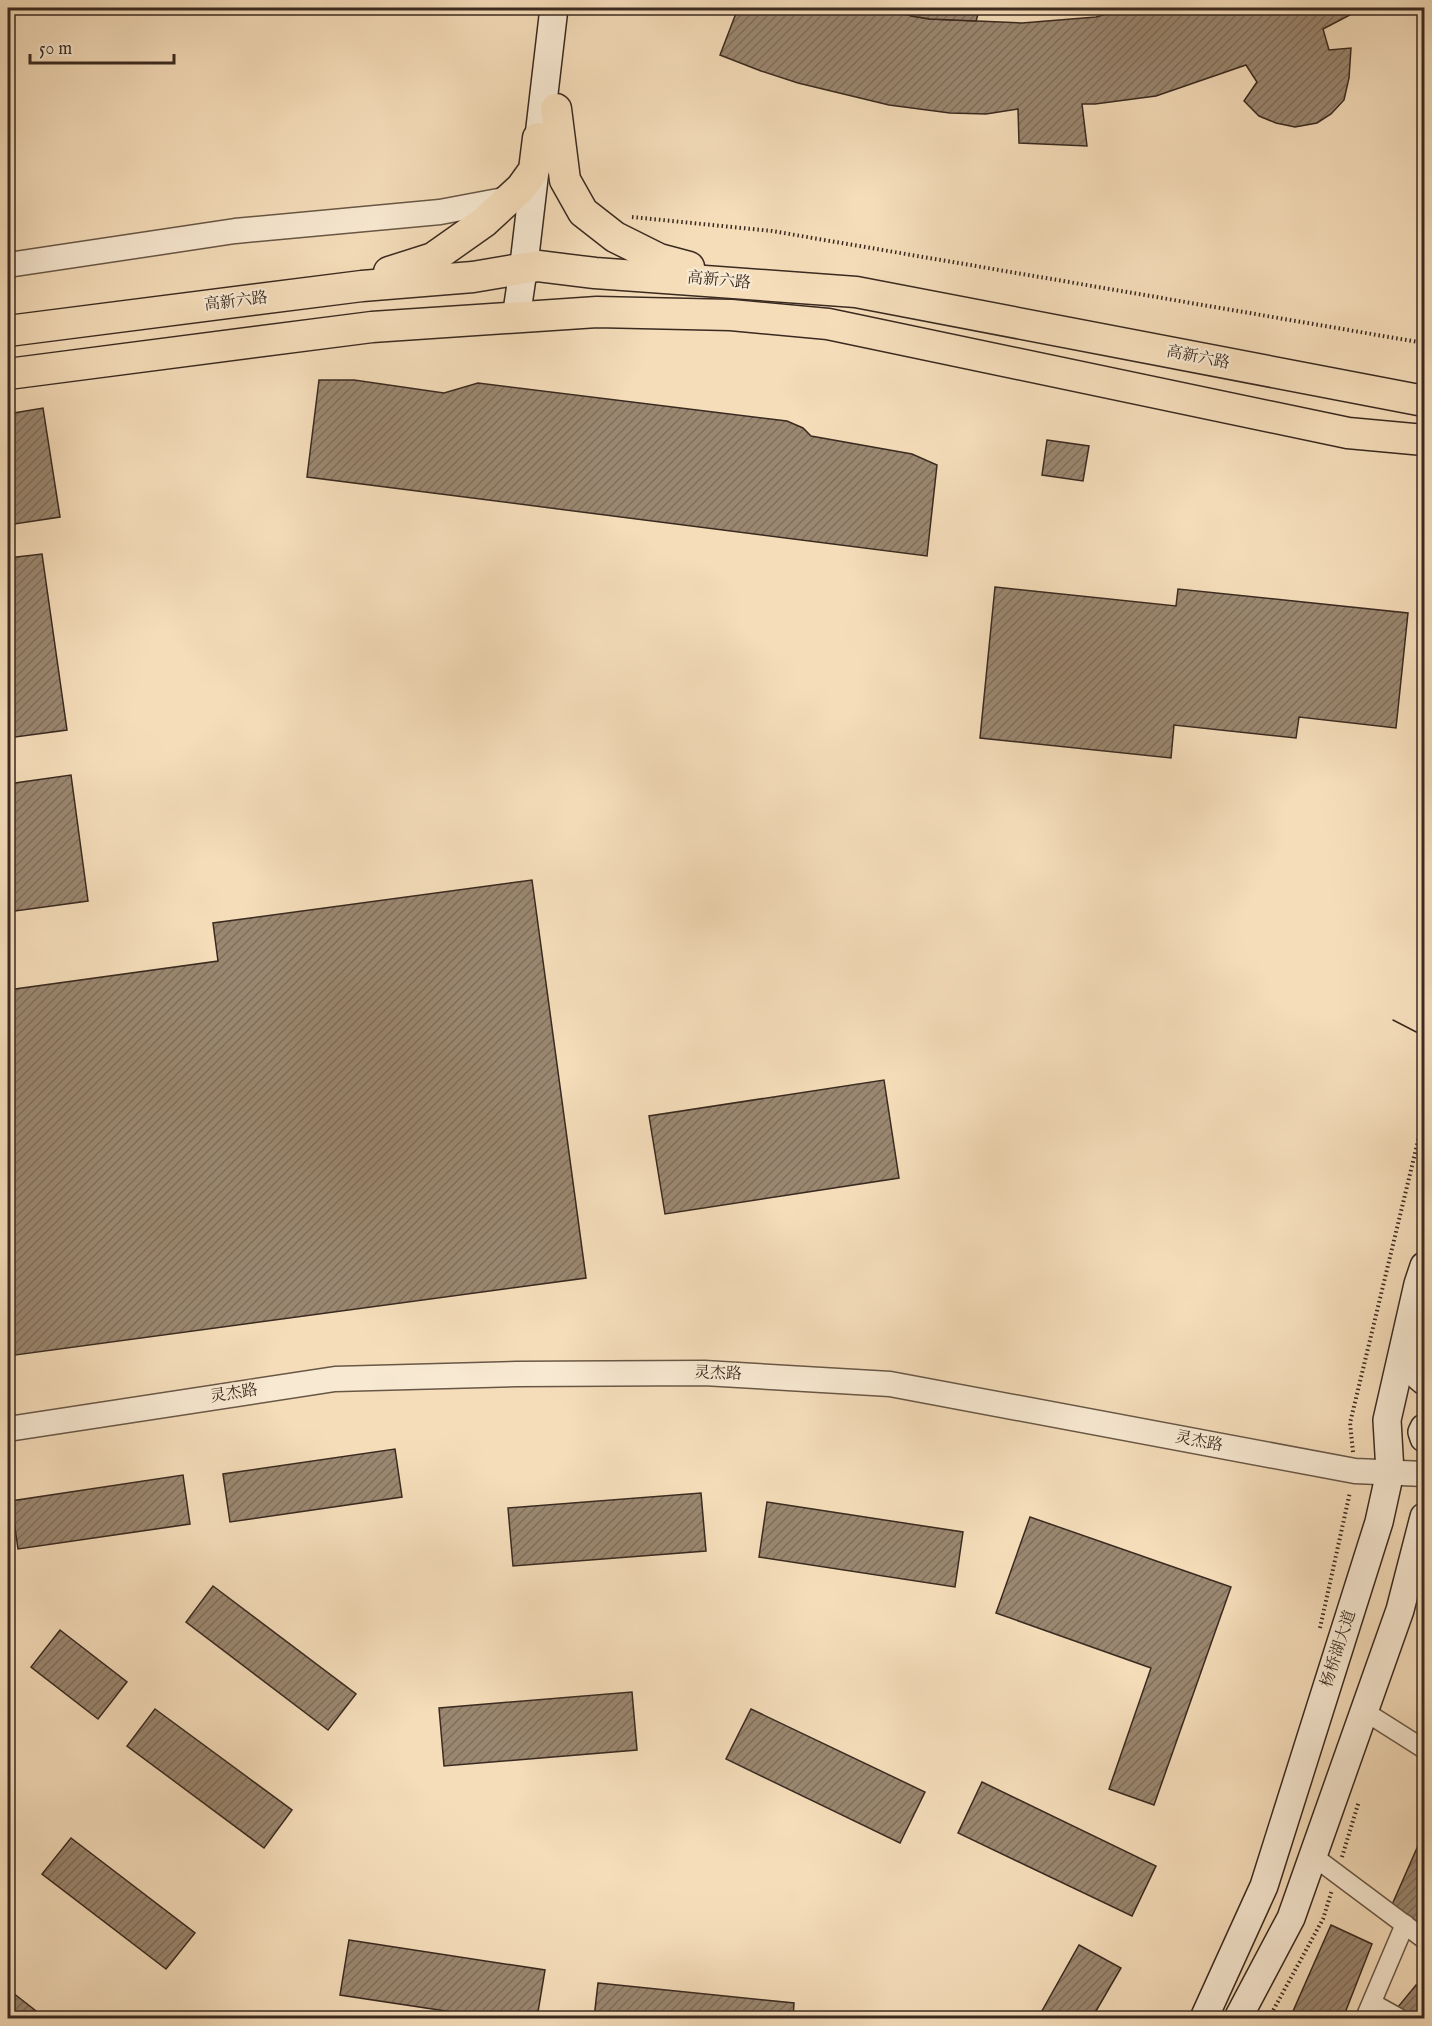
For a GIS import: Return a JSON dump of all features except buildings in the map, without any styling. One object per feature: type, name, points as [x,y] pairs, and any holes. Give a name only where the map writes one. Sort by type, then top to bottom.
[{"type":"main road","points":[[338,289],[432,258],[484,222],[521,188],[534,170],[554,8]]},
{"type":"main road","points":[[525,317],[556,109],[568,8]]},
{"type":"main road","points":[[556,109],[565,180],[583,212],[615,237],[659,259],[744,283]]},
{"type":"main road","points":[[531,267],[538,138]]},
{"type":"main road","name":"高新六路","points":[[8,331],[338,289],[473,277],[531,267],[856,292],[1420,398]]},
{"type":"main road","name":"高新六路","points":[[8,374],[372,327],[597,312],[731,315],[828,324],[1348,433],[1425,440]]},
{"type":"main road","points":[[1348,433],[1425,453]]},
{"type":"main road","name":"杨桥湖大道","points":[[1204,2019],[1264,1886],[1379,1522],[1390,1472],[1387,1420],[1425,1266]]},
{"type":"main road","points":[[1411,1317],[1410,1355],[1416,1374],[1425,1381]]},
{"type":"main road","points":[[1425,1428],[1422,1432],[1425,1438]]},
{"type":"main road","points":[[1238,2019],[1291,1918],[1400,1610],[1425,1517]]},
{"type":"main road","points":[[1405,1590],[1425,1557]]},
{"type":"street","points":[[8,266],[235,231],[440,212],[509,199]]},
{"type":"street","name":"灵杰路","points":[[8,1429],[335,1378],[704,1373],[890,1384],[1355,1471],[1425,1474]]},
{"type":"street","points":[[1364,1711],[1425,1749]]},
{"type":"street","points":[[1313,1856],[1425,1939]]},
{"type":"street","points":[[1399,2019],[1368,2011],[1405,1924]]},
{"type":"path","points":[[630,217],[772,231],[1425,343]]},
{"type":"path","points":[[1319,1631],[1355,1471],[1350,1424],[1425,1116]]},
{"type":"tram line","points":[[1393,1020],[1424,1036]]}]
